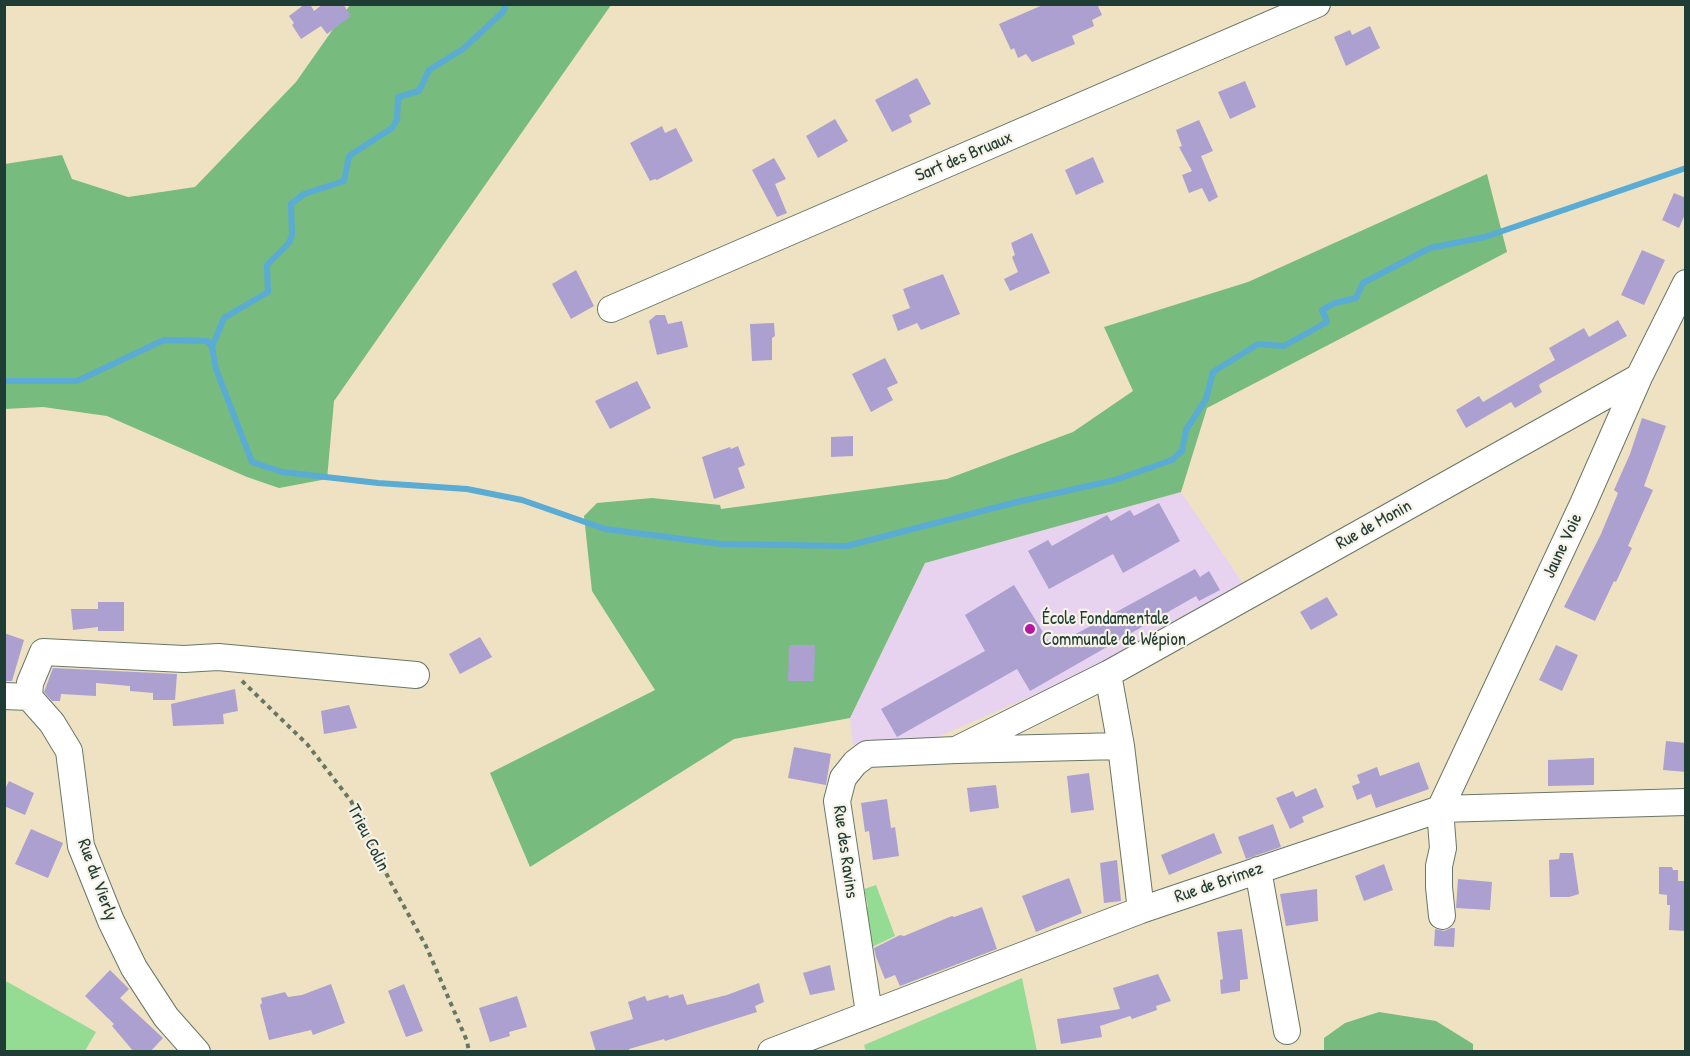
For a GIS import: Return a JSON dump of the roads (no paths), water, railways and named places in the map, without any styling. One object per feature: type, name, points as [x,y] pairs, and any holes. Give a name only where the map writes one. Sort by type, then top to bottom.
[{"type":"street","name":"Sart des Bruaux","points":[[611,309],[1317,4]]},
{"type":"street","name":"Jaune Voie","points":[[1440,809],[1583,504],[1639,377],[1686,283]]},
{"type":"street","name":"Rue de Monin","points":[[956,750],[1108,674],[1639,377]]},
{"type":"street","points":[[17,697],[30,682],[43,652],[184,659],[218,657],[416,675]]},
{"type":"street","points":[[1108,674],[1121,746],[1141,910]]},
{"type":"street","name":"Rue du Vierly","points":[[17,697],[52,723],[69,751],[81,846],[111,921],[134,968],[166,1017],[197,1052]]},
{"type":"street","points":[[956,750],[1121,746]]},
{"type":"street","name":"Rue des Ravins","points":[[869,1013],[837,801],[843,778],[855,763],[867,754],[956,750]]},
{"type":"street","name":"Rue de Brimez","points":[[771,1052],[1141,910],[1440,809],[1686,802]]},
{"type":"street","points":[[1440,809],[1443,848],[1439,866],[1439,887],[1442,916]]},
{"type":"street","points":[[1258,870],[1287,1031]]},
{"type":"waterway","points":[[4,381],[77,381],[164,340],[207,341],[212,347],[224,318],[268,292],[267,265],[289,243],[292,235],[291,204],[304,194],[344,181],[349,156],[392,128],[397,120],[398,97],[419,91],[429,70],[463,49],[503,12],[506,4]]},
{"type":"waterway","points":[[212,347],[216,369],[252,462],[282,472],[378,483],[467,489],[522,500],[605,529],[721,544],[847,546],[1017,502],[1115,480],[1172,460],[1182,451],[1186,430],[1206,399],[1213,372],[1258,344],[1284,346],[1327,322],[1322,310],[1335,303],[1356,298],[1363,283],[1430,248],[1485,237],[1686,168]]},
{"type":"place","name":"École Fondamentale Communale de Wépion","points":[[1030,629]]}]
